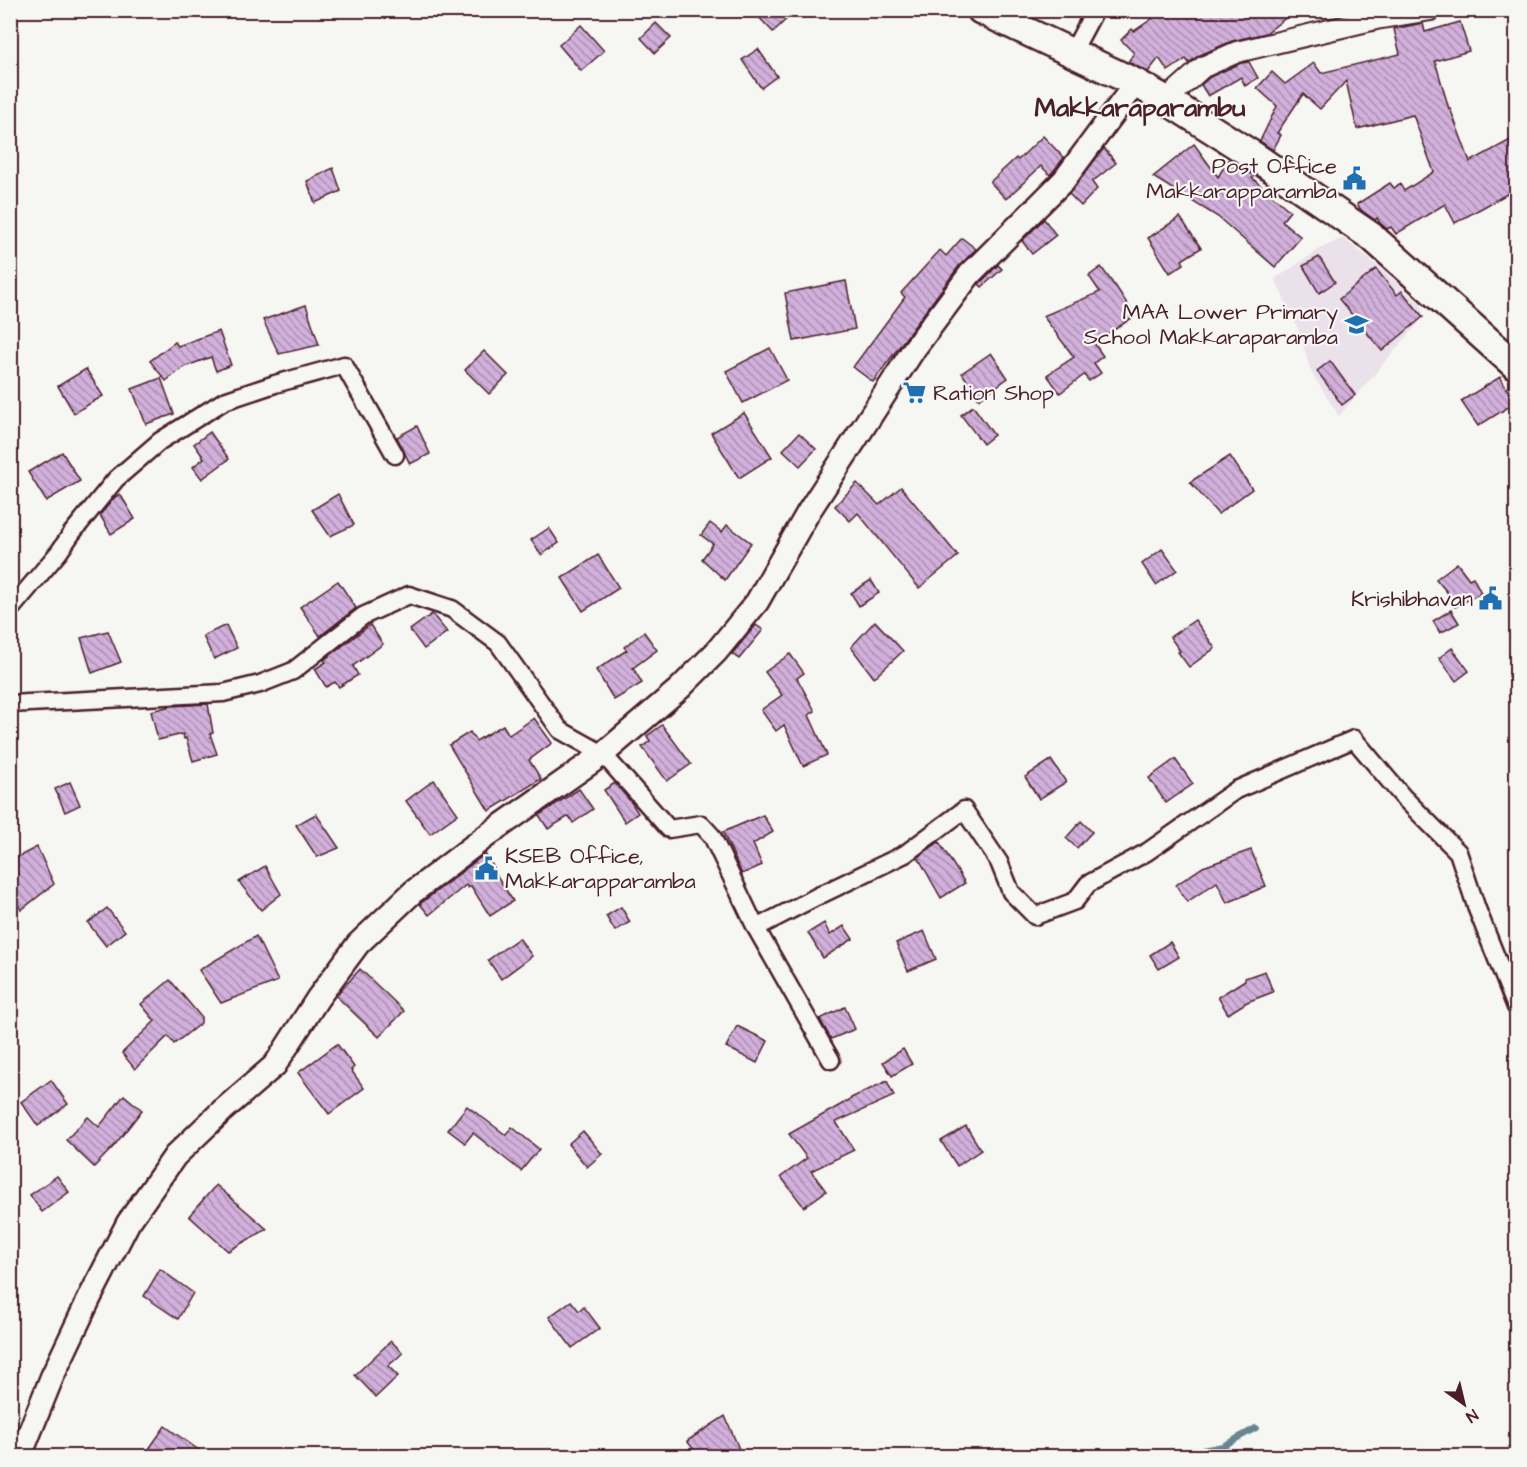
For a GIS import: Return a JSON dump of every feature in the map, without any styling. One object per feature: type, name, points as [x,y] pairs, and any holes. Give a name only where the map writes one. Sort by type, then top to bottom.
[{"type":"highway","points":[[981,10],[1136,83],[1254,156],[1372,237],[1516,366]]},
{"type":"main road","points":[[20,1456],[52,1377],[118,1242],[128,1223],[175,1156],[275,1065],[318,998],[358,944],[413,892],[489,834],[603,754],[679,689],[716,652],[757,602],[809,512],[921,340],[970,274],[1064,180],[1136,83]]},
{"type":"street","points":[[1072,52],[1095,10]]},
{"type":"street","points":[[1166,100],[1203,67],[1237,52],[1376,19],[1431,10]]},
{"type":"street","points":[[10,610],[116,479],[160,441],[224,401],[344,365],[395,455]]},
{"type":"street","points":[[10,704],[223,693],[260,684],[292,671],[363,616],[409,596],[452,609],[498,644],[560,730],[603,754],[669,829],[701,824],[712,836],[756,928],[831,1060]]},
{"type":"street","points":[[756,928],[905,854],[964,810],[999,862],[1011,892],[1035,916],[1075,901],[1088,884],[1147,852],[1236,790],[1354,739],[1403,797],[1458,852],[1477,909],[1516,1007]]},
{"type":"shaded area","name":"MAA Lower Primary School Makkaraparamba","points":[[1343,238],[1422,305],[1423,317],[1339,416],[1311,372],[1299,331],[1275,279],[1323,247]]},
{"type":"building","points":[[752,10],[796,10],[773,32]]},
{"type":"building","points":[[1165,10],[1296,10],[1266,33],[1232,41],[1198,56],[1189,63],[1186,59],[1168,71],[1159,58],[1148,72],[1128,62],[1134,53],[1121,40],[1132,29],[1134,31]]},
{"type":"building","points":[[1460,22],[1469,51],[1435,61],[1449,109],[1470,162],[1516,137],[1516,189],[1455,223],[1445,204],[1396,234],[1391,227],[1387,229],[1377,218],[1375,220],[1361,210],[1357,204],[1390,183],[1394,188],[1400,184],[1404,191],[1434,172],[1413,115],[1357,129],[1346,81],[1320,109],[1303,94],[1277,133],[1281,135],[1273,150],[1260,141],[1277,106],[1257,88],[1272,72],[1285,84],[1314,63],[1321,73],[1400,54],[1394,29],[1423,23],[1425,32]]},
{"type":"building","points":[[656,23],[671,38],[655,53],[641,38]]},
{"type":"building","points":[[581,25],[604,51],[581,71],[559,45]]},
{"type":"building","points":[[758,49],[777,76],[761,88],[742,60]]},
{"type":"building","points":[[1249,62],[1258,78],[1245,86],[1241,77],[1208,96],[1201,85],[1210,77],[1241,63]]},
{"type":"building","points":[[1043,136],[1064,158],[1050,175],[1041,166],[1006,199],[990,182]]},
{"type":"building","points":[[1194,144],[1218,177],[1228,160],[1254,176],[1252,178],[1290,211],[1282,221],[1301,237],[1275,267],[1218,217],[1153,177]]},
{"type":"building","points":[[1104,148],[1116,163],[1092,182],[1097,189],[1081,206],[1069,194]]},
{"type":"building","points":[[333,168],[341,191],[315,203],[307,181]]},
{"type":"building","points":[[1180,217],[1201,248],[1182,260],[1184,264],[1170,273],[1148,238]]},
{"type":"building","points":[[1044,219],[1056,235],[1032,254],[1022,241]]},
{"type":"building","points":[[962,238],[976,249],[959,266],[873,382],[853,367],[905,297],[901,293],[940,250],[946,256]]},
{"type":"building","points":[[1319,257],[1335,282],[1319,293],[1303,266]]},
{"type":"building","points":[[998,265],[1002,269],[982,287],[979,284]]},
{"type":"building","points":[[1101,267],[1135,316],[1094,343],[1103,356],[1094,363],[1101,373],[1089,381],[1084,375],[1060,393],[1047,375],[1074,357],[1043,316],[1100,292],[1089,276]]},
{"type":"building","points":[[1376,269],[1397,295],[1402,291],[1423,317],[1382,351],[1339,299]]},
{"type":"building","points":[[846,281],[855,329],[794,341],[785,293]]},
{"type":"building","points":[[306,305],[319,345],[279,354],[263,320]]},
{"type":"building","points":[[219,331],[231,365],[216,371],[211,357],[184,367],[166,381],[150,361],[175,342],[178,346]]},
{"type":"building","points":[[770,348],[787,380],[743,403],[726,371]]},
{"type":"building","points":[[484,351],[508,375],[489,394],[465,370]]},
{"type":"building","points":[[991,353],[1008,378],[979,399],[962,373]]},
{"type":"building","points":[[1330,361],[1355,395],[1342,405],[1317,371]]},
{"type":"building","points":[[86,369],[103,396],[74,413],[58,386]]},
{"type":"building","points":[[1500,377],[1515,403],[1478,426],[1461,401]]},
{"type":"building","points":[[161,378],[174,414],[146,424],[132,389]]},
{"type":"building","points":[[973,406],[994,435],[983,444],[961,415]]},
{"type":"building","points":[[744,413],[772,457],[739,478],[711,433]]},
{"type":"building","points":[[417,426],[430,454],[410,464],[397,437]]},
{"type":"building","points":[[210,432],[229,459],[202,479],[193,467],[204,458],[194,444]]},
{"type":"building","points":[[799,433],[816,449],[800,466],[783,450]]},
{"type":"building","points":[[62,452],[80,481],[46,501],[28,472]]},
{"type":"building","points":[[1230,456],[1252,489],[1218,514],[1190,482]]},
{"type":"building","points":[[857,483],[879,505],[901,487],[958,556],[919,588],[858,513],[850,521],[835,506]]},
{"type":"building","points":[[120,494],[135,519],[111,534],[100,515]]},
{"type":"building","points":[[338,494],[354,525],[330,536],[312,510]]},
{"type":"building","points":[[710,523],[722,532],[727,525],[751,543],[725,580],[702,559],[713,544],[701,535]]},
{"type":"building","points":[[549,528],[559,543],[541,555],[531,540]]},
{"type":"building","points":[[1162,549],[1177,570],[1156,585],[1142,564]]},
{"type":"building","points":[[598,555],[619,588],[583,611],[562,578]]},
{"type":"building","points":[[1457,563],[1469,579],[1473,577],[1481,593],[1455,607],[1447,592],[1436,579]]},
{"type":"building","points":[[871,580],[879,593],[859,606],[851,593]]},
{"type":"building","points":[[338,581],[356,608],[320,636],[300,607]]},
{"type":"building","points":[[1451,610],[1459,623],[1440,633],[1433,621]]},
{"type":"building","points":[[432,614],[447,632],[424,649],[410,630]]},
{"type":"building","points":[[1195,620],[1215,648],[1189,667],[1170,637]]},
{"type":"building","points":[[875,621],[903,651],[874,678],[851,647]]},
{"type":"building","points":[[226,625],[237,648],[214,659],[203,636]]},
{"type":"building","points":[[370,625],[383,644],[353,666],[358,675],[339,687],[335,682],[326,687],[315,669]]},
{"type":"building","points":[[756,625],[763,630],[739,659],[732,654]]},
{"type":"building","points":[[108,631],[121,662],[92,673],[81,638]]},
{"type":"building","points":[[644,632],[657,650],[633,668],[642,683],[614,700],[596,670],[627,650],[624,647]]},
{"type":"building","points":[[1452,648],[1469,671],[1456,681],[1439,658]]},
{"type":"building","points":[[790,654],[804,673],[797,678],[815,711],[809,715],[827,755],[803,766],[784,725],[776,731],[761,710],[782,695],[765,672]]},
{"type":"building","points":[[208,704],[213,733],[210,734],[217,754],[193,761],[183,734],[158,740],[151,711],[171,706]]},
{"type":"building","points":[[534,718],[552,743],[529,760],[541,779],[489,811],[449,745],[470,732],[476,741],[503,725],[509,735]]},
{"type":"building","points":[[662,725],[691,764],[667,781],[642,747],[650,741],[647,736]]},
{"type":"building","points":[[1175,759],[1193,784],[1166,803],[1149,778]]},
{"type":"building","points":[[1051,760],[1066,782],[1039,799],[1025,777]]},
{"type":"building","points":[[434,780],[458,814],[430,834],[406,801]]},
{"type":"building","points":[[70,782],[80,805],[65,812],[55,789]]},
{"type":"building","points":[[615,783],[638,813],[625,822],[604,790]]},
{"type":"building","points":[[579,789],[593,809],[573,823],[569,816],[548,829],[539,815]]},
{"type":"building","points":[[316,814],[339,848],[317,857],[296,825]]},
{"type":"building","points":[[763,815],[773,832],[753,844],[762,865],[742,874],[723,832]]},
{"type":"building","points":[[1081,821],[1092,832],[1077,848],[1066,838]]},
{"type":"building","points":[[939,842],[965,883],[941,898],[918,857]]},
{"type":"building","points":[[37,847],[54,884],[21,910],[10,887],[10,861]]},
{"type":"building","points":[[1251,850],[1266,886],[1227,903],[1217,882],[1187,902],[1176,885],[1203,867]]},
{"type":"building","points":[[485,854],[513,901],[490,916],[471,886],[468,888],[466,885],[429,915],[420,904]]},
{"type":"building","points":[[265,866],[281,894],[261,910],[239,882]]},
{"type":"building","points":[[621,907],[630,922],[615,931],[606,916]]},
{"type":"building","points":[[107,908],[125,931],[106,946],[88,923]]},
{"type":"building","points":[[824,923],[830,935],[844,926],[853,939],[823,958],[808,933]]},
{"type":"building","points":[[924,931],[936,959],[908,971],[896,943]]},
{"type":"building","points":[[256,936],[278,981],[221,1003],[199,970]]},
{"type":"building","points":[[519,938],[532,956],[501,979],[488,960]]},
{"type":"building","points":[[1170,942],[1179,957],[1159,969],[1150,955]]},
{"type":"building","points":[[360,969],[404,1011],[379,1037],[336,996]]},
{"type":"building","points":[[1265,971],[1273,992],[1247,1002],[1228,1014],[1218,997],[1245,978]]},
{"type":"building","points":[[170,980],[201,1017],[201,1023],[174,1044],[168,1036],[135,1069],[122,1053],[155,1021],[141,1004]]},
{"type":"building","points":[[845,1007],[855,1029],[831,1039],[820,1019]]},
{"type":"building","points":[[737,1026],[768,1041],[757,1063],[726,1047]]},
{"type":"building","points":[[337,1044],[354,1067],[351,1070],[364,1088],[329,1114],[298,1073]]},
{"type":"building","points":[[903,1049],[912,1064],[892,1076],[883,1062]]},
{"type":"building","points":[[51,1080],[68,1104],[38,1126],[21,1102]]},
{"type":"building","points":[[887,1081],[894,1096],[836,1122],[854,1150],[811,1171],[826,1191],[804,1207],[781,1177],[807,1158],[789,1134],[851,1098]]},
{"type":"building","points":[[124,1095],[142,1110],[94,1167],[66,1140],[88,1117],[99,1127]]},
{"type":"building","points":[[467,1106],[506,1135],[512,1127],[539,1149],[521,1171],[473,1133],[465,1143],[448,1130]]},
{"type":"building","points":[[966,1126],[981,1150],[957,1166],[941,1141]]},
{"type":"building","points":[[583,1131],[602,1154],[587,1167],[568,1144]]},
{"type":"building","points":[[57,1176],[69,1192],[42,1212],[30,1195]]},
{"type":"building","points":[[216,1185],[267,1229],[228,1251],[189,1216]]},
{"type":"building","points":[[160,1269],[193,1293],[178,1319],[144,1296]]},
{"type":"building","points":[[571,1301],[579,1311],[584,1307],[600,1328],[572,1348],[549,1317]]},
{"type":"building","points":[[391,1341],[403,1353],[388,1366],[398,1376],[376,1397],[355,1375]]},
{"type":"building","points":[[725,1416],[742,1456],[699,1456],[687,1441]]},
{"type":"building","points":[[165,1426],[207,1456],[144,1456]]},
{"type":"waterway","points":[[1170,1456],[1223,1446],[1256,1428]]},
{"type":"place","name":"Post Office Makkarapparamba","points":[[1355,178]]},
{"type":"place","name":"MAA Lower Primary School Makkaraparamba","points":[[1356,324]]},
{"type":"place","name":"Ration Shop","points":[[915,392]]},
{"type":"place","name":"Krishibhavan","points":[[1491,598]]},
{"type":"place","name":"KSEB Office, Makkarapparamba","points":[[487,868]]},
{"type":"district","name":"Makkaraparambu","points":[[1140,107]]}]
